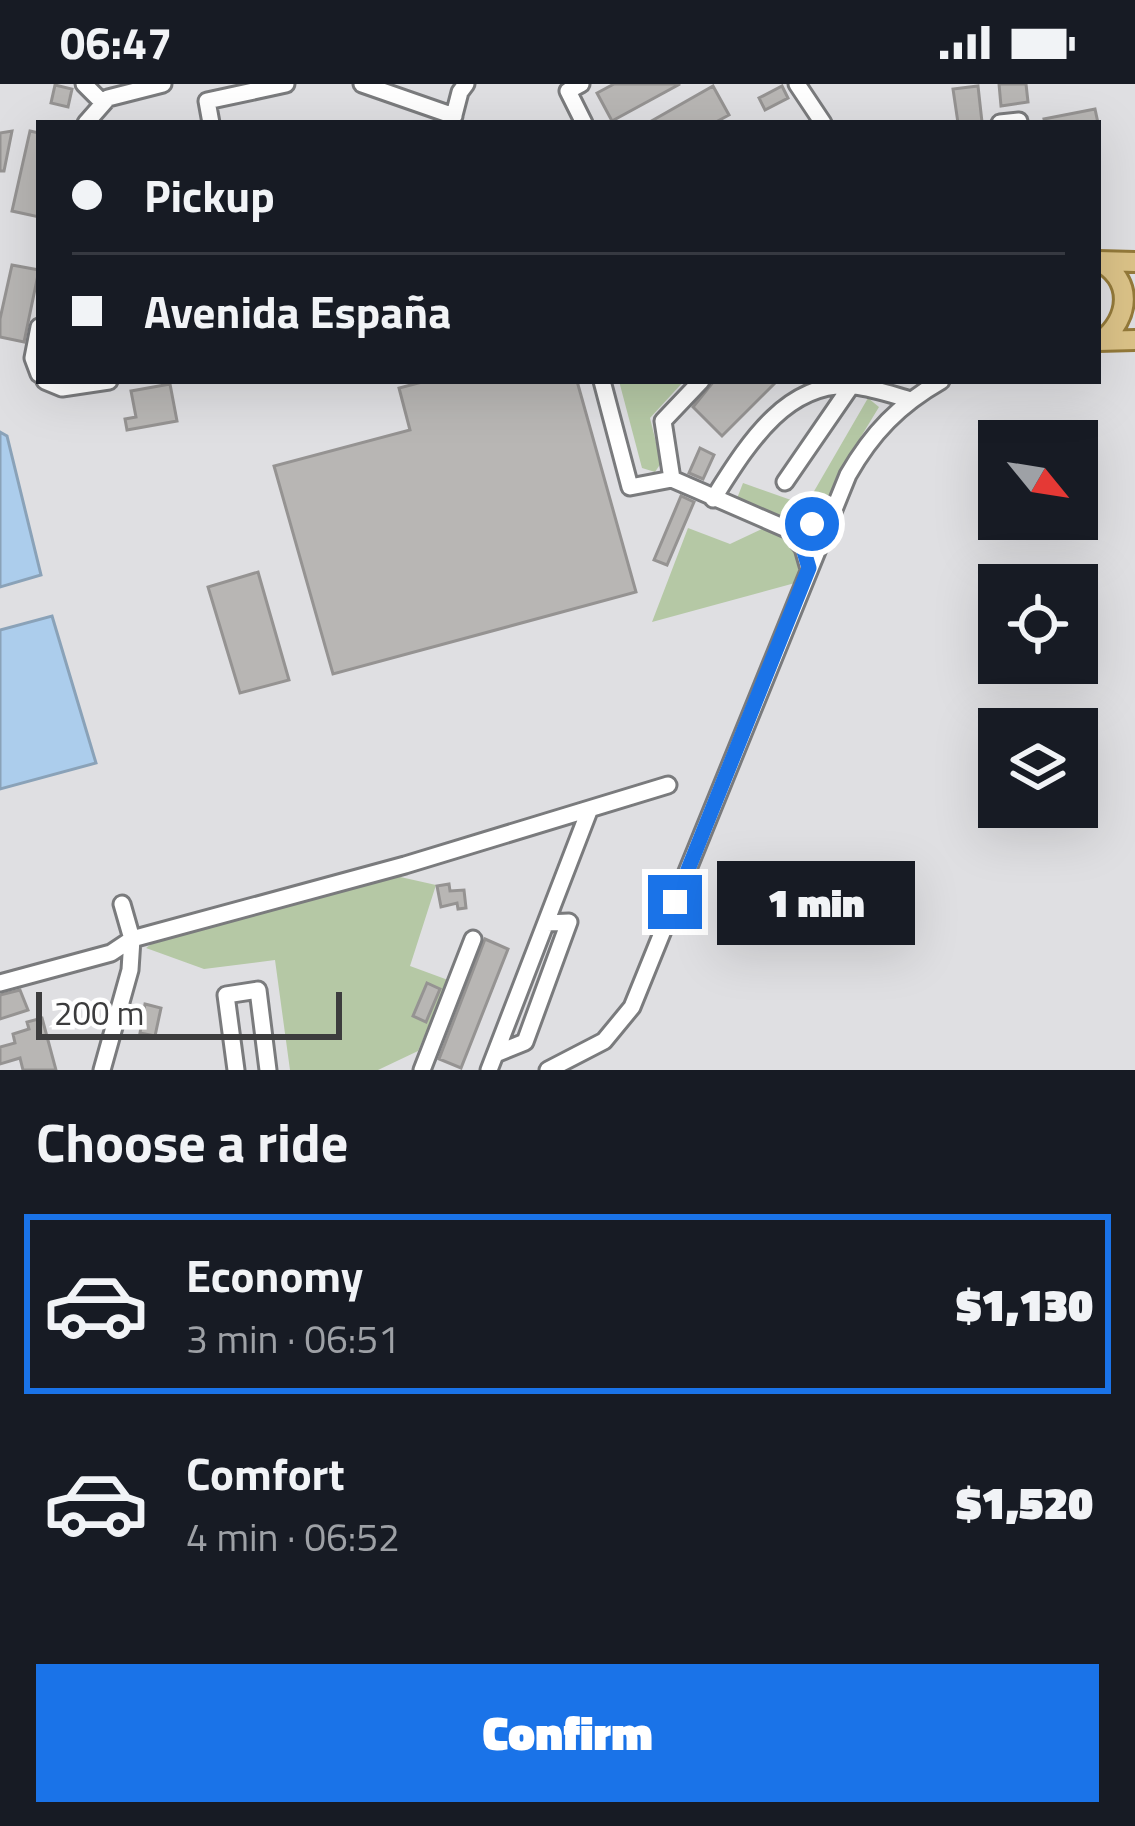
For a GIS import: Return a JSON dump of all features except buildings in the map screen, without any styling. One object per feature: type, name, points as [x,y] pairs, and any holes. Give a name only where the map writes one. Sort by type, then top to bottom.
[{"type":"main road","points":[[1101,261],[1135,262]]},
{"type":"main road","points":[[1101,263],[1116,274],[1125,305],[1118,325],[1101,340]]},
{"type":"main road","points":[[1101,341],[1135,340]]},
{"type":"street","points":[[84,84],[112,94],[163,84]]},
{"type":"street","points":[[210,120],[207,101],[286,84]]},
{"type":"street","points":[[362,84],[453,120],[466,84]]},
{"type":"street","points":[[581,84],[568,91],[582,120]]},
{"type":"street","points":[[797,84],[821,120]]},
{"type":"street","points":[[89,120],[112,94]]},
{"type":"street","points":[[54,384],[62,388],[89,384]]},
{"type":"street","points":[[603,384],[630,488],[673,478],[789,530],[803,548],[809,568]]},
{"type":"street","points":[[673,478],[663,421],[698,384]]},
{"type":"street","points":[[548,1070],[604,1041],[632,1007],[833,510],[864,448],[896,411],[936,384]]},
{"type":"street","points":[[713,499],[753,440],[783,409],[811,391],[851,386],[911,400]]},
{"type":"street","points":[[785,482],[851,386]]},
{"type":"street","points":[[789,530],[812,524],[833,510]]},
{"type":"street","points":[[0,983],[111,953],[132,939],[590,812],[668,785]]},
{"type":"street","points":[[489,1070],[590,812]]},
{"type":"street","points":[[102,1070],[130,970],[132,939],[122,904]]},
{"type":"street","points":[[422,1070],[473,939]]},
{"type":"street","points":[[236,1070],[226,995],[258,991],[268,1070]]},
{"type":"green space","points":[[620,384],[681,384],[650,418],[661,463],[655,472],[642,468]]},
{"type":"green space","points":[[868,398],[879,407],[842,468],[824,511],[789,520],[736,501],[743,483],[791,500],[813,493]]},
{"type":"green space","points":[[688,528],[730,544],[764,528],[773,532],[797,556],[795,583],[652,622]]},
{"type":"green space","points":[[387,874],[436,885],[410,966],[448,980],[418,1051],[378,1070],[290,1070],[275,960],[204,969],[146,948],[162,936]]},
{"type":"water","points":[[0,432],[7,436],[41,575],[0,587]]},
{"type":"water","points":[[52,616],[96,763],[0,789],[0,630]]},
{"type":"route","points":[[675,902],[809,568],[803,548],[789,530],[812,524]]}]
